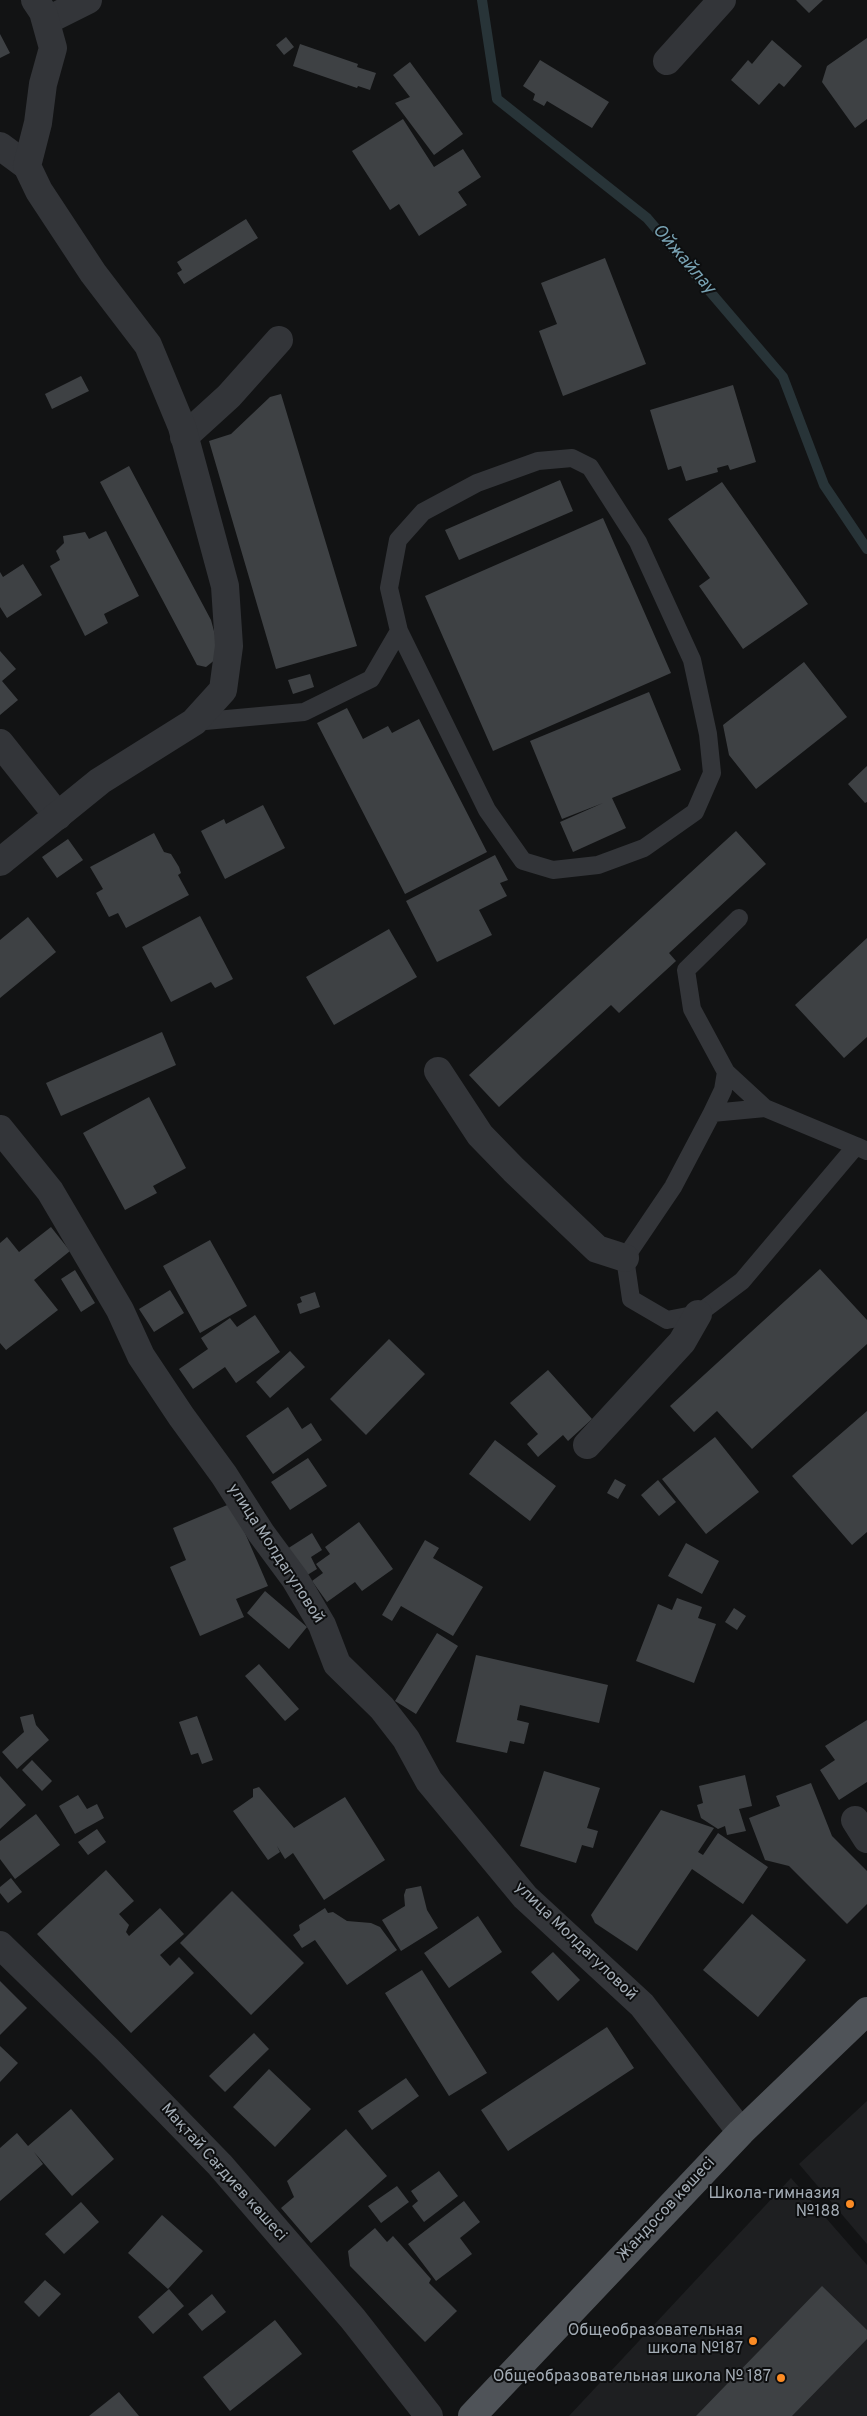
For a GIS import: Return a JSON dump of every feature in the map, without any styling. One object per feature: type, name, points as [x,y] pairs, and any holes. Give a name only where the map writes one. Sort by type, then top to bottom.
[{"type":"main road","name":"Жандосов көшесі","points":[[472,2416],[741,2132],[867,2010]]},
{"type":"street","points":[[27,166],[38,123],[43,84],[53,48],[40,11],[88,0]]},
{"type":"street","points":[[667,61],[722,0]]},
{"type":"street","points":[[0,146],[27,166],[39,191],[93,273],[148,345],[184,437],[224,586],[230,646],[223,690],[194,722],[100,781],[0,862]]},
{"type":"street","points":[[184,437],[228,396],[279,340]]},
{"type":"street","points":[[0,742],[58,816]]},
{"type":"street","points":[[438,1071],[480,1135],[514,1170],[597,1249],[625,1258]]},
{"type":"street","name":"улица Молдагуловой","points":[[0,1129],[50,1192],[120,1310],[141,1356],[181,1416],[224,1475],[261,1533],[296,1580],[322,1626],[337,1664],[382,1708],[406,1739],[429,1781],[525,1897],[642,2005],[741,2132]]},
{"type":"street","points":[[587,1445],[682,1342],[698,1314]]},
{"type":"street","name":"Мақтай Сағдиев көшесі","points":[[0,1945],[108,2050],[220,2165],[353,2319],[429,2416]]},
{"type":"lane","points":[[194,722],[304,712],[371,679],[399,631],[389,588],[398,540],[423,512],[477,483],[538,461],[572,458],[590,467],[638,542],[692,660],[708,734],[712,773],[695,812],[644,848],[598,865],[553,870],[523,861],[487,810],[399,631]]},
{"type":"lane","points":[[726,1072],[723,1090],[673,1188],[625,1258],[631,1298],[667,1320],[698,1314],[742,1281],[861,1148],[765,1108],[726,1072],[692,1009],[686,970],[739,918]]},
{"type":"lane","points":[[712,1113],[765,1108]]},
{"type":"shaded area","name":"Школа-гимназия №188","points":[[867,2101],[867,2244],[799,2164]]},
{"type":"shaded area","name":"Общеобразовательная школа №187","points":[[791,2178],[867,2265],[867,2416],[569,2416]]},
{"type":"building","points":[[796,0],[823,0],[809,13]]},
{"type":"building","points":[[0,34],[10,53],[0,58]]},
{"type":"building","points":[[286,37],[294,47],[284,55],[276,45]]},
{"type":"building","points":[[867,38],[867,119],[855,128],[822,82],[827,66]]},
{"type":"building","points":[[772,40],[802,66],[784,87],[779,83],[759,105],[731,80],[748,60],[752,64]]},
{"type":"building","points":[[300,44],[358,64],[357,67],[376,73],[370,90],[358,86],[357,88],[293,66]]},
{"type":"building","points":[[540,60],[609,102],[592,128],[547,101],[544,106],[533,100],[535,94],[523,86]]},
{"type":"building","points":[[410,62],[463,134],[434,155],[395,103],[410,97],[393,75]]},
{"type":"building","points":[[403,119],[434,167],[463,149],[481,177],[458,192],[467,205],[419,236],[399,204],[390,210],[352,151]]},
{"type":"building","points":[[246,219],[258,238],[184,284],[177,273],[182,270],[177,262]]},
{"type":"building","points":[[605,258],[646,364],[563,396],[539,331],[557,324],[541,283]]},
{"type":"building","points":[[81,376],[89,391],[52,409],[45,394]]},
{"type":"building","points":[[733,385],[756,462],[730,470],[728,465],[717,468],[718,472],[686,481],[681,466],[668,470],[650,410]]},
{"type":"building","points":[[281,394],[357,646],[276,669],[209,441],[231,434],[270,397]]},
{"type":"building","points":[[129,466],[211,620],[218,646],[216,659],[206,667],[197,665],[100,482]]},
{"type":"building","points":[[560,480],[573,511],[459,560],[445,530]]},
{"type":"building","points":[[722,482],[808,604],[743,649],[699,586],[710,578],[668,519]]},
{"type":"building","points":[[603,518],[671,673],[493,751],[425,596]]},
{"type":"building","points":[[106,531],[139,596],[104,614],[108,623],[85,636],[50,566],[60,560],[56,551],[64,543],[63,536],[85,532],[89,539]]},
{"type":"building","points":[[23,564],[42,595],[7,618],[0,607],[0,572],[3,577]]},
{"type":"building","points":[[0,651],[16,669],[2,681],[18,700],[0,715]]},
{"type":"building","points":[[804,662],[847,717],[756,789],[729,755],[723,725]]},
{"type":"building","points":[[310,674],[314,687],[293,694],[288,680]]},
{"type":"building","points":[[649,692],[681,770],[612,798],[626,828],[573,852],[560,822],[603,803],[562,819],[530,741]]},
{"type":"building","points":[[347,708],[363,739],[388,726],[392,733],[419,719],[487,852],[405,894],[317,723]]},
{"type":"building","points":[[867,766],[867,802],[865,803],[848,784]]},
{"type":"building","points":[[263,805],[285,848],[225,879],[201,831],[224,819],[226,824]]},
{"type":"building","points":[[736,831],[766,864],[669,953],[676,961],[619,1013],[611,1005],[499,1107],[469,1075]]},
{"type":"building","points":[[154,833],[164,852],[171,854],[179,867],[181,873],[178,875],[189,895],[126,928],[118,913],[109,917],[96,893],[103,889],[90,867]]},
{"type":"building","points":[[68,839],[83,860],[57,878],[42,857]]},
{"type":"building","points":[[495,855],[508,880],[500,883],[507,896],[479,910],[492,935],[437,962],[406,901]]},
{"type":"building","points":[[200,916],[233,979],[215,988],[211,982],[171,1002],[142,947]]},
{"type":"building","points":[[28,917],[56,952],[0,998],[0,940]]},
{"type":"building","points":[[389,929],[417,977],[334,1025],[306,977]]},
{"type":"building","points":[[867,938],[867,1037],[844,1058],[795,1005]]},
{"type":"building","points":[[162,1032],[176,1065],[61,1116],[46,1083]]},
{"type":"building","points":[[149,1097],[186,1168],[153,1186],[157,1193],[125,1210],[83,1133]]},
{"type":"building","points":[[51,1227],[70,1251],[34,1280],[58,1310],[6,1350],[0,1343],[0,1243],[7,1237],[19,1252]]},
{"type":"building","points":[[210,1240],[247,1306],[200,1333],[163,1266]]},
{"type":"building","points":[[820,1269],[867,1320],[867,1344],[752,1449],[717,1411],[694,1432],[670,1406]]},
{"type":"building","points":[[75,1270],[95,1303],[81,1312],[61,1279]]},
{"type":"building","points":[[170,1290],[184,1313],[154,1332],[139,1309]]},
{"type":"building","points":[[315,1292],[320,1307],[300,1314],[297,1304],[302,1302],[300,1297]]},
{"type":"building","points":[[255,1315],[280,1352],[236,1383],[225,1367],[193,1389],[179,1369],[208,1349],[201,1338],[230,1318],[237,1327]]},
{"type":"building","points":[[389,1339],[425,1374],[366,1435],[330,1399]]},
{"type":"building","points":[[290,1351],[305,1367],[270,1398],[256,1382]]},
{"type":"building","points":[[548,1370],[592,1419],[568,1441],[563,1435],[538,1457],[527,1444],[538,1434],[510,1403]]},
{"type":"building","points":[[288,1407],[302,1429],[311,1423],[322,1440],[273,1474],[246,1436]]},
{"type":"building","points":[[867,1411],[867,1532],[852,1545],[792,1476]]},
{"type":"building","points":[[715,1437],[759,1492],[706,1534],[662,1479]]},
{"type":"building","points":[[495,1440],[556,1486],[530,1521],[469,1474]]},
{"type":"building","points":[[308,1458],[327,1486],[290,1510],[271,1482]]},
{"type":"building","points":[[615,1479],[626,1485],[618,1499],[607,1493]]},
{"type":"building","points":[[658,1480],[676,1502],[659,1516],[641,1495]]},
{"type":"building","points":[[232,1503],[268,1586],[236,1599],[244,1617],[200,1636],[170,1567],[186,1560],[173,1528]]},
{"type":"building","points":[[359,1522],[393,1569],[362,1591],[355,1582],[327,1602],[312,1581],[323,1573],[316,1564],[330,1554],[325,1547]]},
{"type":"building","points":[[312,1533],[322,1550],[311,1557],[317,1569],[304,1577],[287,1549]]},
{"type":"building","points":[[425,1540],[439,1548],[433,1558],[483,1587],[453,1636],[401,1606],[392,1621],[382,1615]]},
{"type":"building","points":[[686,1543],[719,1561],[702,1594],[668,1576]]},
{"type":"building","points":[[265,1591],[307,1627],[289,1649],[247,1613]]},
{"type":"building","points":[[677,1598],[702,1607],[698,1618],[716,1624],[694,1683],[636,1661],[658,1604],[672,1610]]},
{"type":"building","points":[[734,1608],[746,1616],[737,1630],[725,1622]]},
{"type":"building","points":[[437,1633],[458,1646],[416,1714],[395,1701]]},
{"type":"building","points":[[476,1655],[608,1685],[599,1723],[520,1705],[517,1720],[529,1723],[524,1744],[510,1741],[507,1753],[456,1742]]},
{"type":"building","points":[[259,1664],[299,1709],[285,1721],[245,1676]]},
{"type":"building","points":[[33,1714],[36,1725],[49,1740],[17,1769],[2,1752],[24,1732],[20,1717]]},
{"type":"building","points":[[197,1716],[213,1760],[202,1764],[198,1753],[191,1755],[179,1722]]},
{"type":"building","points":[[867,1720],[867,1782],[839,1800],[820,1770],[835,1760],[825,1746]]},
{"type":"building","points":[[32,1760],[52,1781],[42,1791],[22,1770]]},
{"type":"building","points":[[544,1771],[600,1788],[587,1828],[598,1831],[593,1848],[582,1845],[576,1863],[520,1846]]},
{"type":"building","points":[[745,1775],[752,1806],[739,1809],[746,1831],[727,1835],[725,1826],[718,1829],[701,1818],[697,1805],[703,1803],[699,1786]]},
{"type":"building","points":[[0,1776],[26,1805],[0,1829]]},
{"type":"building","points":[[811,1783],[832,1836],[867,1871],[867,1904],[847,1924],[789,1866],[765,1860],[749,1818],[780,1806],[776,1796]]},
{"type":"building","points":[[259,1787],[294,1828],[345,1797],[385,1860],[324,1900],[293,1853],[285,1859],[277,1846],[280,1852],[268,1860],[233,1811],[253,1797],[253,1789]]},
{"type":"building","points":[[78,1795],[87,1809],[97,1804],[104,1818],[75,1834],[59,1806]]},
{"type":"building","points":[[661,1810],[714,1828],[698,1852],[703,1855],[718,1833],[768,1867],[743,1904],[692,1869],[637,1951],[595,1923],[591,1915]]},
{"type":"building","points":[[36,1814],[60,1845],[15,1879],[0,1859],[0,1841]]},
{"type":"building","points":[[97,1829],[106,1842],[88,1855],[78,1842]]},
{"type":"building","points":[[106,1870],[134,1901],[119,1914],[129,1925],[126,1932],[129,1936],[160,1908],[184,1934],[160,1955],[170,1966],[179,1957],[194,1973],[131,2033],[37,1934]]},
{"type":"building","points":[[11,1878],[22,1892],[8,1903],[0,1893],[0,1887]]},
{"type":"building","points":[[421,1886],[427,1910],[438,1928],[401,1951],[382,1920],[405,1906],[404,1895],[406,1889]]},
{"type":"building","points":[[232,1891],[304,1963],[251,2015],[180,1943]]},
{"type":"building","points":[[325,1908],[328,1913],[333,1912],[347,1921],[371,1923],[380,1927],[397,1950],[347,1985],[315,1940],[302,1948],[293,1935],[300,1930],[299,1925]]},
{"type":"building","points":[[752,1914],[806,1960],[758,2017],[703,1970]]},
{"type":"building","points":[[478,1916],[502,1952],[449,1988],[424,1953]]},
{"type":"building","points":[[553,1952],[580,1980],[558,2001],[531,1972]]},
{"type":"building","points":[[422,1970],[487,2073],[449,2096],[385,1993]]},
{"type":"building","points":[[0,1981],[27,2008],[0,2035]]},
{"type":"building","points":[[607,2027],[634,2068],[508,2151],[481,2110]]},
{"type":"building","points":[[254,2033],[269,2049],[225,2092],[209,2076]]},
{"type":"building","points":[[0,2046],[18,2063],[0,2082]]},
{"type":"building","points":[[269,2069],[311,2109],[275,2147],[233,2107]]},
{"type":"building","points":[[406,2078],[419,2096],[372,2130],[358,2111]]},
{"type":"building","points":[[71,2109],[114,2159],[72,2196],[34,2152],[43,2164],[0,2201],[0,2148],[17,2133],[28,2146]]},
{"type":"building","points":[[346,2129],[387,2176],[311,2243],[281,2208],[294,2197],[287,2181]]},
{"type":"building","points":[[439,2171],[458,2196],[424,2222],[412,2206],[418,2201],[411,2191]]},
{"type":"building","points":[[397,2186],[409,2202],[381,2223],[368,2206]]},
{"type":"building","points":[[464,2201],[480,2222],[460,2238],[472,2254],[436,2281],[408,2244]]},
{"type":"building","points":[[81,2202],[99,2222],[64,2254],[45,2234]]},
{"type":"building","points":[[162,2215],[203,2251],[168,2289],[128,2253]]},
{"type":"building","points":[[375,2228],[387,2242],[393,2236],[431,2279],[429,2283],[457,2311],[425,2342],[350,2266],[348,2251]]},
{"type":"building","points":[[45,2280],[61,2294],[39,2317],[24,2302]]},
{"type":"building","name":"Общеобразовательная школа № 187","points":[[822,2286],[867,2330],[867,2339],[792,2416],[696,2416]]},
{"type":"building","points":[[169,2289],[184,2306],[153,2334],[138,2317]]},
{"type":"building","points":[[212,2294],[226,2312],[202,2331],[188,2314]]},
{"type":"building","points":[[275,2320],[302,2354],[230,2411],[203,2377]]},
{"type":"building","points":[[119,2392],[139,2416],[89,2416]]},
{"type":"waterway","name":"Ойжайлау","points":[[482,0],[497,99],[647,218],[783,377],[824,485],[867,549]]},
{"type":"place","name":"Школа-гимназия №188","points":[[850,2204]]},
{"type":"place","name":"Общеобразовательная школа №187","points":[[753,2341]]},
{"type":"place","name":"Общеобразовательная школа № 187","points":[[781,2378]]}]
